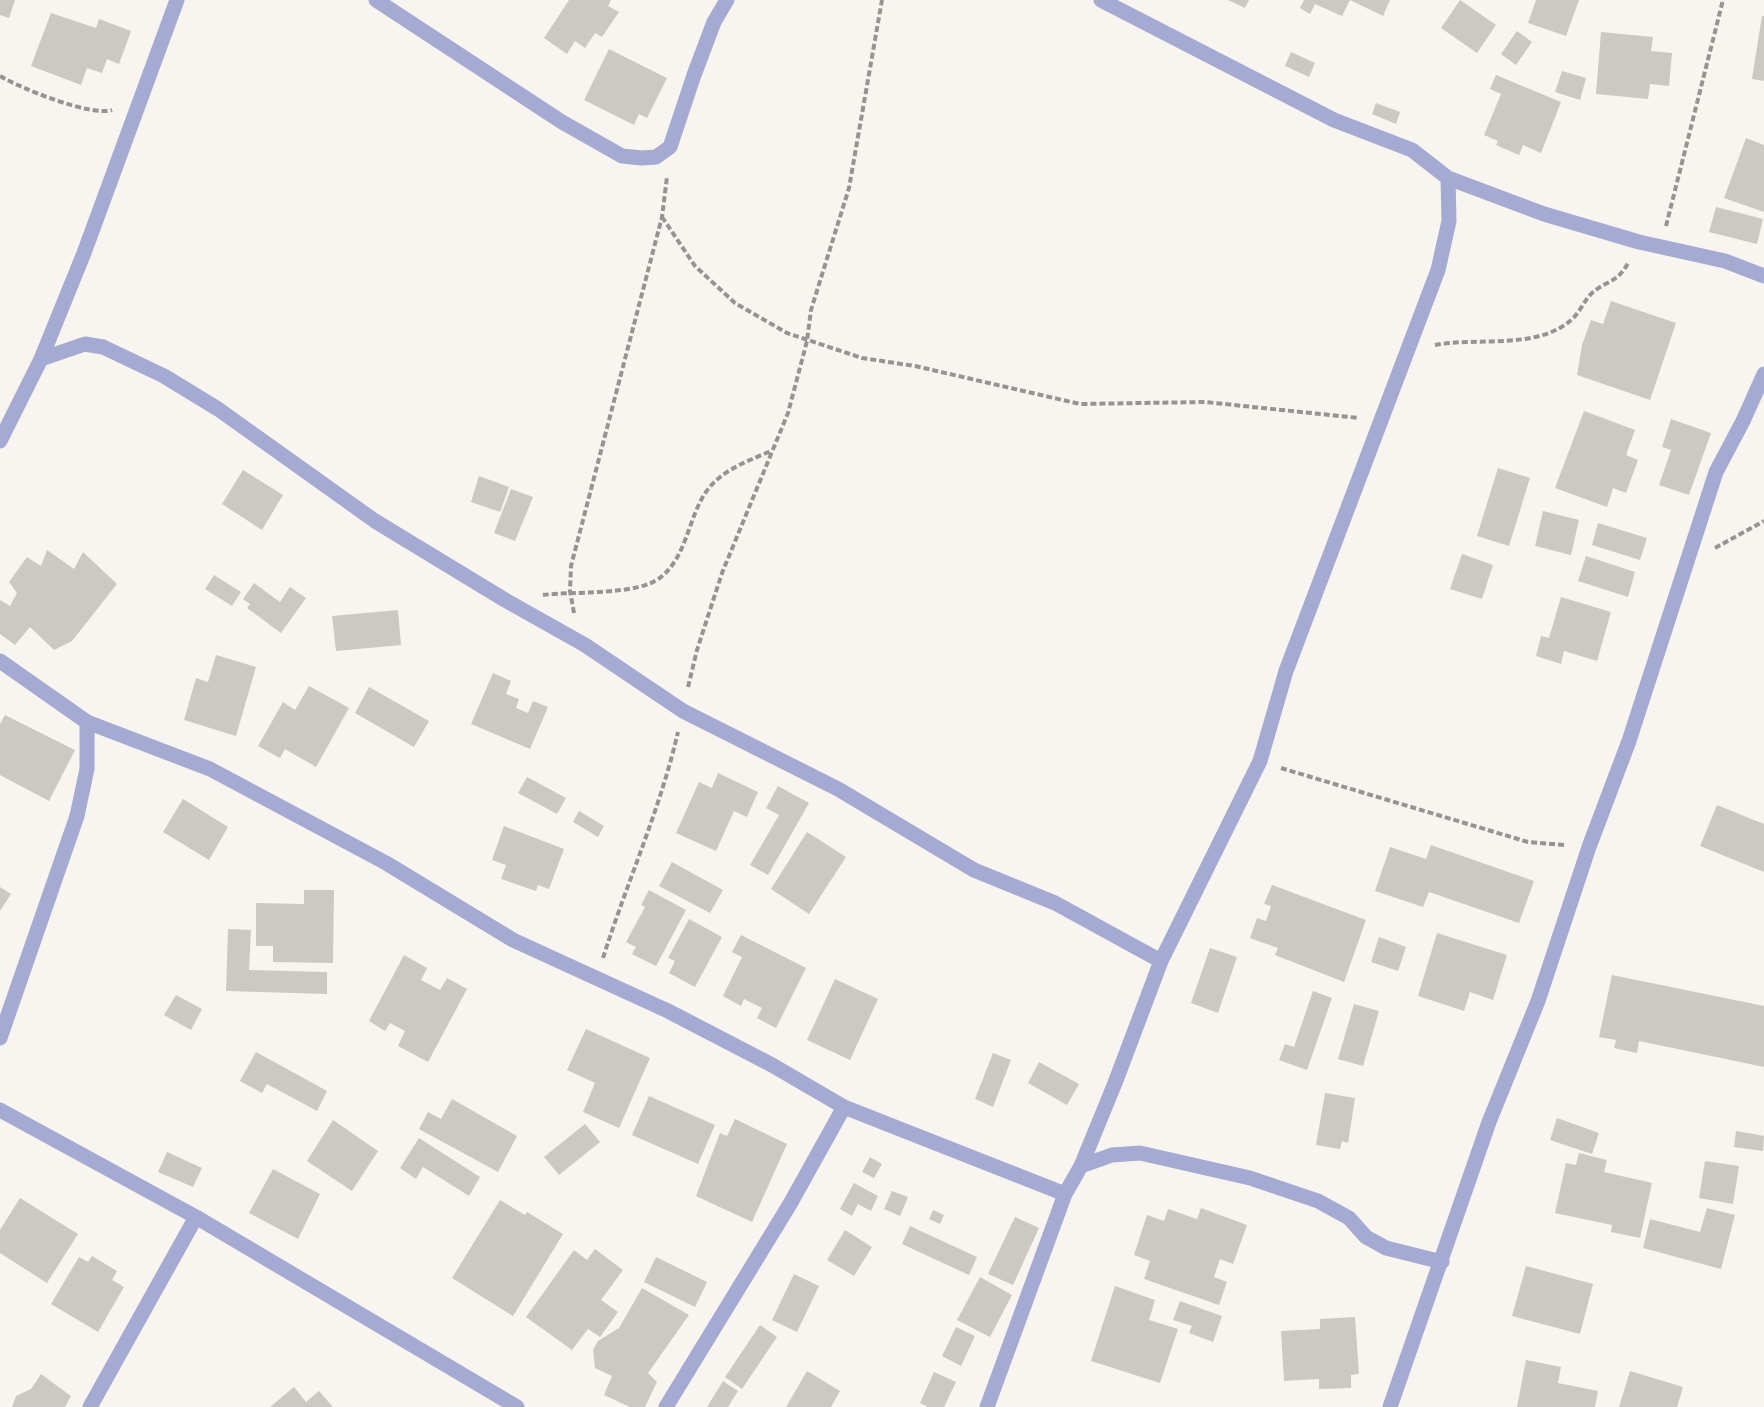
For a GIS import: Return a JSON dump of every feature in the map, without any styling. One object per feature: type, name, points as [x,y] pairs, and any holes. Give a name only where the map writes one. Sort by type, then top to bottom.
[{"type":"street","points":[[0,441],[41,360],[84,253],[177,0]]},
{"type":"street","points":[[376,0],[562,122],[622,156],[656,157],[670,147],[693,75],[714,22],[727,0]]},
{"type":"street","points":[[1101,0],[1335,120],[1412,150],[1448,178],[1544,214],[1639,242],[1725,261],[1764,276]]},
{"type":"street","points":[[987,1407],[1065,1194],[1081,1166],[1161,962],[1260,761],[1286,671],[1382,424],[1438,270],[1449,221],[1448,178]]},
{"type":"street","points":[[41,360],[85,344],[103,347],[164,376],[218,409],[375,521],[505,600],[585,645],[683,711],[838,789],[974,870],[1055,903],[1161,962]]},
{"type":"street","points":[[1390,1407],[1489,1122],[1538,1001],[1589,848],[1629,741],[1716,472],[1743,421],[1764,374]]},
{"type":"street","points":[[0,661],[87,722],[210,769],[386,863],[513,940],[668,1011],[762,1059],[844,1107],[1065,1194]]},
{"type":"street","points":[[0,1038],[77,816],[87,769],[87,722]]},
{"type":"street","points":[[666,1407],[790,1204],[844,1107]]},
{"type":"street","points":[[0,1110],[196,1217],[517,1407]]},
{"type":"street","points":[[1081,1166],[1112,1155],[1140,1153],[1250,1178],[1318,1202],[1349,1218],[1366,1237],[1386,1248],[1442,1262]]},
{"type":"street","points":[[90,1407],[196,1217]]},
{"type":"path","points":[[597,979],[620,904],[661,798],[697,650],[722,573],[788,413],[807,342],[812,310],[849,188],[882,0]]},
{"type":"path","points":[[1661,247],[1723,0]]},
{"type":"path","points":[[0,76],[36,93],[98,112],[117,109],[140,97]]},
{"type":"path","points":[[585,645],[570,591],[571,566],[662,217],[670,147]]},
{"type":"path","points":[[662,217],[695,266],[716,288],[744,308],[807,342],[862,358],[915,366],[1080,404],[1205,402],[1352,417],[1382,424]]},
{"type":"path","points":[[1408,351],[1460,340],[1528,339],[1551,331],[1570,321],[1594,291],[1614,281],[1622,273],[1639,242]]},
{"type":"path","points":[[570,591],[601,593],[645,584],[660,577],[681,550],[705,493],[719,478],[737,466],[772,451]]},
{"type":"path","points":[[1685,564],[1764,521]]},
{"type":"path","points":[[1260,761],[1528,842],[1589,848]]},
{"type":"building","points":[[0,0],[15,0],[9,18],[0,15]]},
{"type":"building","points":[[569,0],[611,0],[608,6],[619,12],[602,37],[595,33],[585,48],[575,41],[567,54],[544,38]]},
{"type":"building","points":[[1228,0],[1249,0],[1245,8]]},
{"type":"building","points":[[1304,0],[1350,0],[1342,16],[1315,4],[1310,14],[1300,8]]},
{"type":"building","points":[[1350,0],[1390,0],[1383,16]]},
{"type":"building","points":[[1460,0],[1496,25],[1477,53],[1441,28]]},
{"type":"building","points":[[1536,0],[1579,0],[1566,36],[1528,23]]},
{"type":"building","points":[[51,13],[96,28],[99,19],[131,31],[119,64],[107,59],[102,73],[87,68],[81,85],[31,66]]},
{"type":"building","points":[[1762,16],[1764,16],[1764,81],[1752,79]]},
{"type":"building","points":[[1517,31],[1532,42],[1516,65],[1501,54]]},
{"type":"building","points":[[1601,32],[1653,37],[1651,51],[1672,53],[1669,86],[1650,84],[1648,99],[1596,94]]},
{"type":"building","points":[[609,49],[667,78],[647,118],[639,114],[634,125],[584,100]]},
{"type":"building","points":[[1291,52],[1315,63],[1309,77],[1285,66]]},
{"type":"building","points":[[1562,71],[1586,78],[1580,100],[1555,92]]},
{"type":"building","points":[[1496,75],[1561,102],[1541,153],[1523,145],[1519,155],[1496,145],[1498,141],[1484,135],[1501,94],[1490,89]]},
{"type":"building","points":[[1376,103],[1400,112],[1396,124],[1372,114]]},
{"type":"building","points":[[1746,138],[1764,145],[1764,212],[1724,198]]},
{"type":"building","points":[[1716,207],[1763,219],[1757,244],[1709,232]]},
{"type":"building","points":[[1611,301],[1676,323],[1650,400],[1577,375],[1582,345],[1591,320],[1603,324]]},
{"type":"building","points":[[1584,411],[1635,430],[1626,455],[1638,460],[1626,493],[1613,488],[1607,507],[1555,488]]},
{"type":"building","points":[[1671,419],[1711,433],[1689,495],[1659,485],[1671,450],[1662,447]]},
{"type":"building","points":[[1498,468],[1530,478],[1509,546],[1477,536]]},
{"type":"building","points":[[243,470],[283,495],[262,530],[222,504]]},
{"type":"building","points":[[479,476],[509,487],[500,512],[471,502]]},
{"type":"building","points":[[511,489],[533,497],[515,541],[494,533]]},
{"type":"building","points":[[1543,511],[1579,520],[1571,555],[1535,546]]},
{"type":"building","points":[[1598,523],[1647,538],[1640,560],[1592,545]]},
{"type":"building","points":[[47,550],[74,569],[83,552],[117,584],[72,641],[54,650],[30,627],[15,645],[0,634],[0,600],[10,606],[17,593],[9,582],[27,557],[41,566]]},
{"type":"building","points":[[1462,554],[1493,565],[1482,599],[1450,589]]},
{"type":"building","points":[[1586,556],[1635,572],[1628,597],[1578,581]]},
{"type":"building","points":[[214,575],[241,592],[232,606],[205,589]]},
{"type":"building","points":[[254,583],[280,602],[290,587],[306,598],[281,633],[247,608],[250,604],[243,599]]},
{"type":"building","points":[[1561,597],[1611,612],[1597,661],[1564,651],[1561,664],[1536,656],[1541,636],[1549,638]]},
{"type":"building","points":[[398,610],[401,645],[336,651],[332,616]]},
{"type":"building","points":[[216,655],[256,667],[236,736],[184,720],[196,678],[208,682]]},
{"type":"building","points":[[493,673],[511,681],[506,694],[519,699],[516,708],[528,713],[533,701],[548,707],[530,749],[471,724]]},
{"type":"building","points":[[309,686],[349,708],[316,767],[285,749],[280,758],[258,746],[283,702],[295,710]]},
{"type":"building","points":[[369,687],[429,721],[414,747],[355,713]]},
{"type":"building","points":[[5,715],[75,750],[49,801],[0,775],[0,724]]},
{"type":"building","points":[[718,773],[758,792],[747,817],[734,811],[716,851],[676,833],[699,782],[712,788]]},
{"type":"building","points":[[527,777],[566,798],[557,814],[518,793]]},
{"type":"building","points":[[778,786],[809,803],[768,875],[750,865],[779,815],[766,808]]},
{"type":"building","points":[[183,799],[228,827],[209,860],[163,832]]},
{"type":"building","points":[[1717,805],[1764,824],[1764,872],[1700,846]]},
{"type":"building","points":[[579,811],[604,826],[598,837],[573,822]]},
{"type":"building","points":[[504,826],[564,849],[549,889],[538,885],[536,891],[501,879],[506,865],[492,860]]},
{"type":"building","points":[[807,832],[846,857],[809,914],[771,889]]},
{"type":"building","points":[[1431,845],[1534,881],[1519,923],[1429,892],[1423,907],[1375,891],[1390,847],[1426,859]]},
{"type":"building","points":[[672,862],[723,890],[710,913],[659,886]]},
{"type":"building","points":[[1272,885],[1366,920],[1344,982],[1275,955],[1278,948],[1250,938],[1257,918],[1266,921],[1271,906],[1264,904]]},
{"type":"building","points":[[0,887],[11,894],[0,911]]},
{"type":"building","points":[[304,890],[334,890],[333,963],[273,962],[273,946],[256,946],[256,903],[304,904]]},
{"type":"building","points":[[649,890],[686,910],[656,966],[632,954],[636,947],[626,942],[645,907],[641,905]]},
{"type":"building","points":[[689,919],[722,937],[695,987],[669,973],[675,961],[668,958]]},
{"type":"building","points":[[228,929],[251,930],[249,970],[327,972],[327,994],[226,991]]},
{"type":"building","points":[[1437,933],[1507,955],[1493,1000],[1470,992],[1464,1011],[1418,996]]},
{"type":"building","points":[[741,935],[806,968],[776,1028],[757,1018],[762,1008],[744,999],[741,1006],[723,996],[742,957],[732,952]]},
{"type":"building","points":[[1379,937],[1406,947],[1398,971],[1371,962]]},
{"type":"building","points":[[1210,948],[1237,957],[1218,1013],[1191,1003]]},
{"type":"building","points":[[404,955],[427,968],[421,980],[440,990],[447,978],[467,989],[428,1062],[398,1046],[405,1031],[390,1023],[385,1031],[369,1021]]},
{"type":"building","points":[[1612,975],[1764,1006],[1764,1067],[1639,1041],[1637,1053],[1614,1048],[1616,1040],[1599,1037]]},
{"type":"building","points":[[835,979],[878,999],[850,1060],[807,1040]]},
{"type":"building","points":[[1313,991],[1332,998],[1307,1070],[1279,1060],[1285,1044],[1294,1047]]},
{"type":"building","points":[[176,995],[202,1009],[191,1030],[164,1015]]},
{"type":"building","points":[[1354,1004],[1379,1011],[1363,1066],[1338,1059]]},
{"type":"building","points":[[586,1029],[650,1058],[619,1128],[583,1112],[595,1083],[567,1070]]},
{"type":"building","points":[[256,1052],[327,1091],[317,1111],[267,1084],[262,1093],[240,1081]]},
{"type":"building","points":[[993,1053],[1011,1060],[993,1107],[975,1099]]},
{"type":"building","points":[[1039,1062],[1079,1084],[1067,1105],[1028,1083]]},
{"type":"building","points":[[1325,1093],[1355,1098],[1348,1143],[1342,1141],[1340,1149],[1316,1145]]},
{"type":"building","points":[[649,1096],[715,1125],[698,1164],[632,1135]]},
{"type":"building","points":[[452,1099],[517,1136],[498,1172],[419,1129],[428,1112],[441,1119]]},
{"type":"building","points":[[1557,1118],[1599,1133],[1592,1154],[1550,1140]]},
{"type":"building","points":[[735,1119],[787,1144],[752,1222],[696,1196],[720,1133],[727,1136]]},
{"type":"building","points":[[333,1120],[378,1151],[352,1191],[307,1161]]},
{"type":"building","points":[[585,1124],[600,1142],[559,1175],[544,1157]]},
{"type":"building","points":[[1736,1131],[1764,1136],[1763,1151],[1734,1147]]},
{"type":"building","points":[[419,1138],[480,1177],[469,1196],[423,1167],[416,1179],[400,1168]]},
{"type":"building","points":[[167,1152],[202,1168],[193,1187],[158,1172]]},
{"type":"building","points":[[1579,1153],[1607,1160],[1604,1172],[1652,1183],[1640,1238],[1611,1232],[1612,1225],[1555,1213],[1566,1163],[1576,1165]]},
{"type":"building","points":[[870,1157],[882,1164],[874,1178],[862,1172]]},
{"type":"building","points":[[1705,1161],[1739,1166],[1733,1204],[1699,1198]]},
{"type":"building","points":[[273,1169],[320,1194],[298,1239],[249,1213]]},
{"type":"building","points":[[854,1183],[878,1196],[871,1211],[858,1204],[852,1216],[840,1209]]},
{"type":"building","points":[[892,1191],[908,1197],[900,1216],[884,1209]]},
{"type":"building","points":[[20,1198],[78,1234],[47,1283],[0,1253],[0,1230]]},
{"type":"building","points":[[500,1200],[525,1215],[527,1212],[563,1234],[513,1316],[452,1278]]},
{"type":"building","points":[[1201,1208],[1247,1225],[1233,1264],[1220,1259],[1214,1277],[1227,1282],[1219,1305],[1144,1279],[1150,1261],[1134,1255],[1147,1215],[1164,1221],[1168,1209],[1197,1219]]},
{"type":"building","points":[[1707,1208],[1735,1215],[1721,1269],[1643,1248],[1650,1219],[1700,1232]]},
{"type":"building","points":[[933,1210],[944,1215],[940,1224],[929,1219]]},
{"type":"building","points":[[1015,1217],[1039,1228],[1013,1285],[988,1274]]},
{"type":"building","points":[[910,1226],[977,1257],[969,1275],[902,1244]]},
{"type":"building","points":[[845,1230],[872,1247],[854,1276],[827,1260]]},
{"type":"building","points":[[595,1249],[623,1270],[601,1300],[618,1312],[600,1337],[588,1329],[572,1350],[526,1317],[574,1250],[587,1260]]},
{"type":"building","points":[[92,1256],[117,1271],[112,1280],[124,1287],[98,1332],[51,1304],[79,1257],[88,1262]]},
{"type":"building","points":[[656,1257],[707,1282],[695,1307],[644,1282]]},
{"type":"building","points":[[1526,1266],[1593,1284],[1580,1334],[1512,1316]]},
{"type":"building","points":[[794,1274],[819,1286],[797,1332],[772,1320]]},
{"type":"building","points":[[980,1277],[1012,1295],[990,1337],[957,1320]]},
{"type":"building","points":[[1115,1286],[1155,1300],[1149,1320],[1178,1329],[1160,1383],[1091,1361]]},
{"type":"building","points":[[642,1288],[689,1315],[648,1373],[657,1382],[645,1407],[630,1407],[604,1395],[612,1376],[595,1368],[593,1350],[598,1341],[619,1328]]},
{"type":"building","points":[[1180,1301],[1222,1316],[1213,1342],[1189,1333],[1192,1326],[1173,1320]]},
{"type":"building","points":[[1355,1317],[1359,1374],[1351,1375],[1351,1388],[1319,1389],[1319,1379],[1284,1381],[1281,1331],[1320,1329],[1320,1319]]},
{"type":"building","points":[[760,1325],[777,1337],[742,1389],[725,1377]]},
{"type":"building","points":[[956,1327],[975,1336],[961,1366],[942,1356]]},
{"type":"building","points":[[1526,1360],[1561,1367],[1558,1383],[1598,1391],[1595,1407],[1517,1407]]},
{"type":"building","points":[[807,1371],[840,1391],[831,1407],[786,1407]]},
{"type":"building","points":[[1630,1371],[1683,1387],[1677,1407],[1619,1407]]},
{"type":"building","points":[[934,1372],[956,1382],[944,1407],[928,1407],[920,1403]]},
{"type":"building","points":[[41,1374],[71,1396],[65,1407],[12,1407],[16,1396],[31,1389]]},
{"type":"building","points":[[723,1381],[738,1391],[728,1407],[707,1407]]},
{"type":"building","points":[[294,1387],[306,1402],[319,1391],[333,1407],[270,1407]]}]
